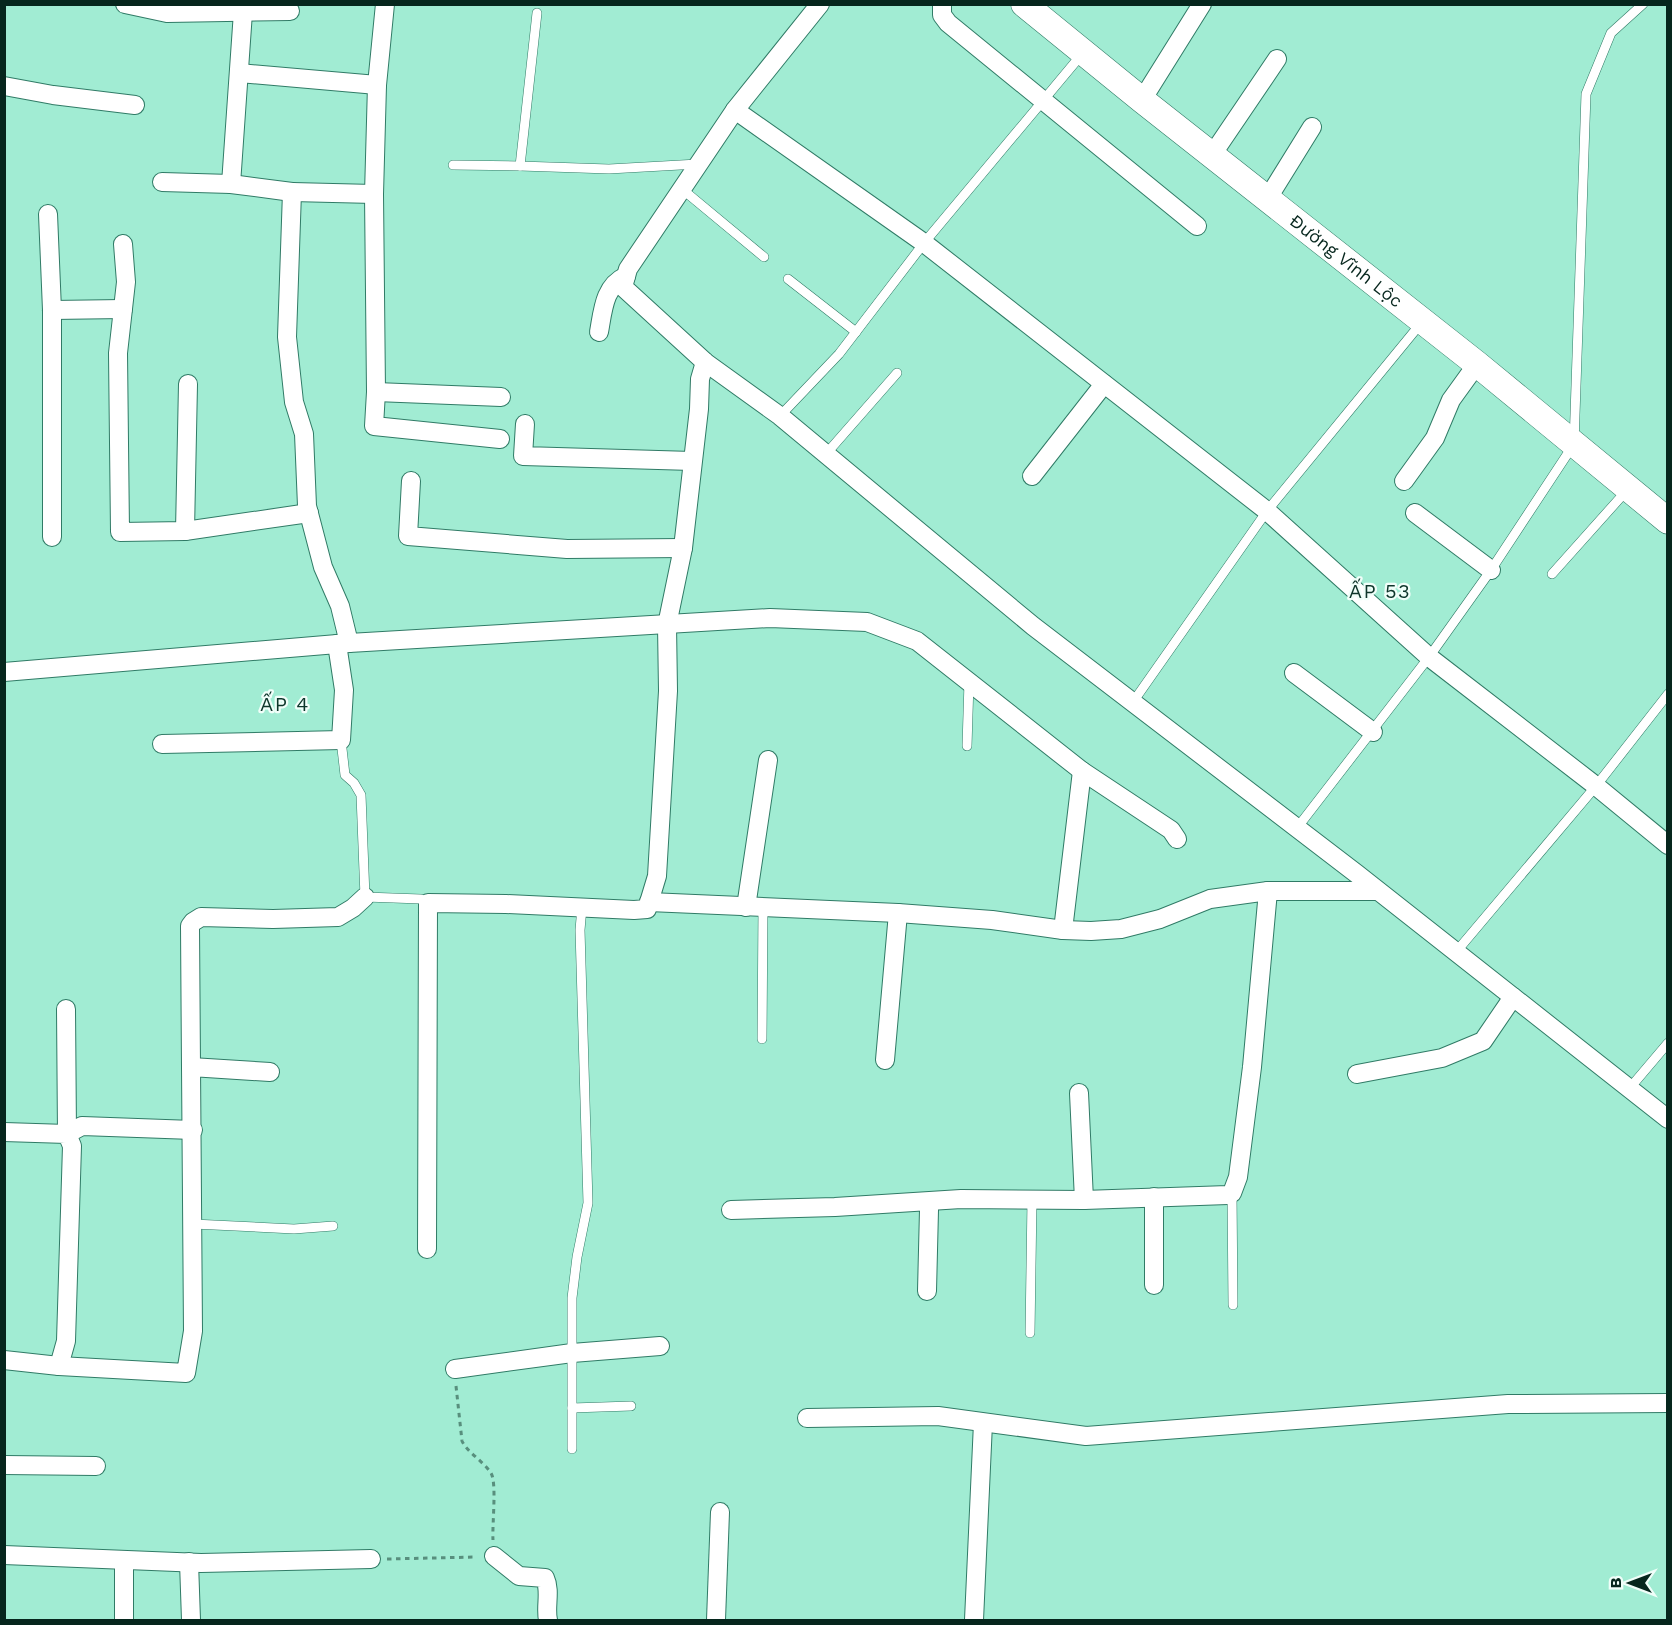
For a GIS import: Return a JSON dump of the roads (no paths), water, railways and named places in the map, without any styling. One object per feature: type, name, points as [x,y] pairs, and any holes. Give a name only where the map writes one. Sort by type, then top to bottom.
[{"type":"main road","name":"Đường Vĩnh Lộc","points":[[1024,4],[1477,364],[1668,520]]},
{"type":"street","points":[[125,4],[167,13],[290,11]]},
{"type":"street","points":[[384,4],[377,85],[374,194],[376,392],[374,426],[500,439]]},
{"type":"street","points":[[820,4],[735,110],[628,269],[623,287],[705,362],[780,416],[1033,626],[1297,828],[1668,1119]]},
{"type":"street","points":[[925,4],[935,7],[942,5],[942,15],[948,23],[1197,226]]},
{"type":"street","points":[[1142,100],[1202,4]]},
{"type":"street","points":[[231,184],[243,12]]},
{"type":"street","points":[[1212,155],[1277,58]]},
{"type":"street","points":[[239,73],[377,85]]},
{"type":"street","points":[[4,86],[53,95],[135,105]]},
{"type":"street","points":[[735,110],[924,243],[1267,511],[1429,657],[1596,786],[1668,845]]},
{"type":"street","points":[[1268,198],[1312,127]]},
{"type":"street","points":[[162,182],[231,184],[292,192],[374,194]]},
{"type":"street","points":[[162,744],[341,740],[344,690],[340,606],[323,567],[309,513],[304,434],[294,402],[287,337],[292,192]]},
{"type":"street","points":[[48,214],[52,310],[52,537]]},
{"type":"street","points":[[123,244],[126,282],[118,353],[120,532],[185,531],[309,513]]},
{"type":"street","points":[[599,332],[608,292],[616,282],[626,276]]},
{"type":"street","points":[[52,310],[123,309]]},
{"type":"street","points":[[427,1249],[428,903],[647,909],[657,876],[668,691],[667,625],[683,548],[700,379],[705,362]]},
{"type":"street","points":[[1404,481],[1435,438],[1451,400],[1477,364]]},
{"type":"street","points":[[185,531],[188,384]]},
{"type":"street","points":[[1032,476],[1104,384]]},
{"type":"street","points":[[376,392],[501,396]]},
{"type":"street","points":[[525,424],[523,456],[692,461]]},
{"type":"street","points":[[411,481],[408,536],[567,549],[683,548]]},
{"type":"street","points":[[1414,513],[1491,570]]},
{"type":"street","points":[[4,672],[343,644],[770,618],[867,622],[917,641],[1082,771],[1171,830],[1177,839]]},
{"type":"street","points":[[1294,673],[1373,732]]},
{"type":"street","points":[[754,908],[768,760]]},
{"type":"street","points":[[1063,930],[1082,771]]},
{"type":"street","points":[[649,902],[898,913],[992,920],[1063,930],[1121,929],[1160,919],[1210,899],[1268,891],[1378,891]]},
{"type":"street","points":[[731,1210],[835,1207],[961,1199],[1084,1200],[1219,1196],[1232,1192],[1238,1177],[1252,1067],[1268,891]]},
{"type":"street","points":[[4,1360],[59,1366],[186,1373],[193,1331],[190,926],[201,918],[338,917],[365,897]]},
{"type":"street","points":[[885,1060],[898,913]]},
{"type":"street","points":[[1357,1074],[1442,1058],[1483,1041],[1513,997]]},
{"type":"street","points":[[59,1366],[66,1341],[71,1231],[72,1146],[68,1134],[66,1009]]},
{"type":"street","points":[[191,1066],[270,1072]]},
{"type":"street","points":[[1079,1093],[1084,1200]]},
{"type":"street","points":[[4,1132],[68,1134],[82,1126],[193,1130]]},
{"type":"street","points":[[1154,1197],[1154,1285]]},
{"type":"street","points":[[927,1202],[929,1210],[927,1291]]},
{"type":"street","points":[[455,1369],[572,1353],[660,1346]]},
{"type":"street","points":[[807,1418],[938,1416],[1086,1436],[1508,1404],[1668,1403]]},
{"type":"street","points":[[974,1620],[983,1423]]},
{"type":"street","points":[[4,1464],[96,1466]]},
{"type":"street","points":[[716,1620],[720,1512]]},
{"type":"street","points":[[4,1555],[189,1562],[371,1559]]},
{"type":"street","points":[[494,1556],[519,1576],[545,1578],[548,1587],[546,1608],[548,1620]]},
{"type":"street","points":[[124,1560],[124,1620]]},
{"type":"street","points":[[189,1562],[191,1620]]},
{"type":"lane","points":[[1297,828],[1429,657],[1491,570],[1575,444],[1586,94],[1611,33],[1643,4]]},
{"type":"lane","points":[[520,166],[537,13]]},
{"type":"lane","points":[[780,416],[839,354],[924,243],[1083,52]]},
{"type":"lane","points":[[453,165],[609,169],[698,164]]},
{"type":"lane","points":[[682,189],[764,257]]},
{"type":"lane","points":[[788,279],[856,332]]},
{"type":"lane","points":[[1133,702],[1267,511],[1423,321]]},
{"type":"lane","points":[[826,454],[897,373]]},
{"type":"lane","points":[[1552,574],[1628,489]]},
{"type":"lane","points":[[967,746],[969,682]]},
{"type":"lane","points":[[1456,952],[1596,786],[1668,694]]},
{"type":"lane","points":[[341,740],[345,775],[354,783],[361,795],[365,897],[421,899],[428,903]]},
{"type":"lane","points":[[572,1449],[573,1287],[588,1203],[580,930],[582,908]]},
{"type":"lane","points":[[754,908],[762,1039]]},
{"type":"lane","points":[[1629,1089],[1668,1042]]},
{"type":"lane","points":[[1232,1192],[1233,1305]]},
{"type":"lane","points":[[1030,1333],[1032,1200]]},
{"type":"lane","points":[[193,1224],[294,1229],[333,1226]]},
{"type":"lane","points":[[572,1408],[631,1406]]},
{"type":"district","name":"ẤP 53","points":[[1380,591]]},
{"type":"district","name":"ẤP 4","points":[[285,704]]}]
